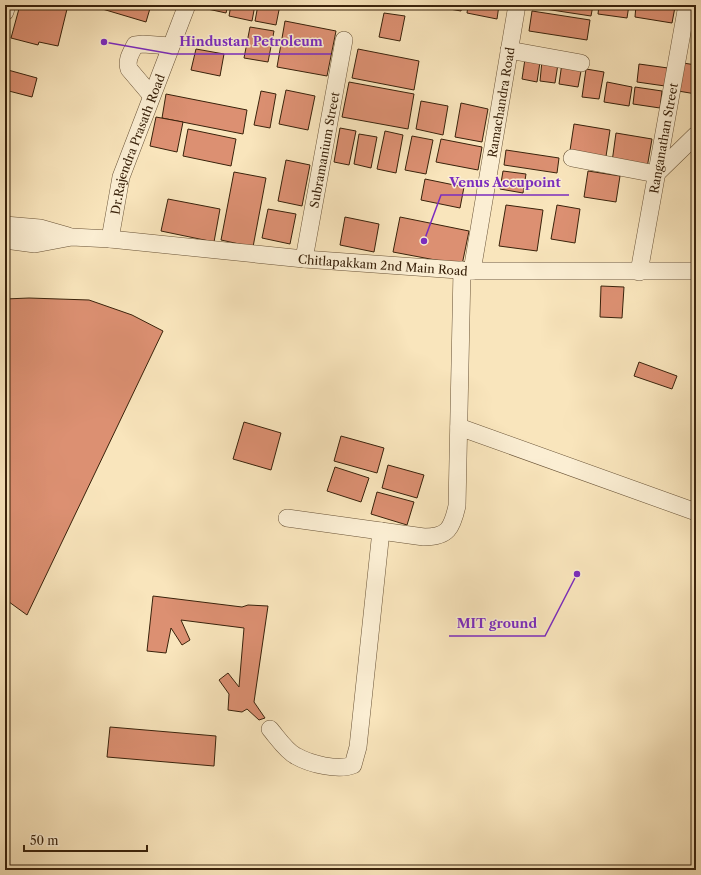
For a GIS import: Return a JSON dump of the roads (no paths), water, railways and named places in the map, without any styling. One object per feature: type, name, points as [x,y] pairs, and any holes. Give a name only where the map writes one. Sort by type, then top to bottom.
[{"type":"street","points":[[5,12],[7,5]]},
{"type":"street","name":"Dr.Rajendra Prasath Road","points":[[110,240],[121,177],[151,95],[187,5]]},
{"type":"street","name":"Ramachandra Road","points":[[381,531],[424,537],[435,537],[446,533],[454,521],[457,506],[459,427],[467,270],[517,5]]},
{"type":"street","name":"Ranganathan Street","points":[[639,272],[687,5]]},
{"type":"street","name":"Subramanium Street","points":[[304,259],[344,40]]},
{"type":"street","points":[[151,95],[129,69],[127,64],[128,58],[135,45],[170,46]]},
{"type":"street","points":[[509,50],[581,63]]},
{"type":"street","points":[[572,158],[656,174],[696,135]]},
{"type":"street","points":[[5,225],[40,228],[72,237]]},
{"type":"street","points":[[5,240],[35,244],[72,237]]},
{"type":"street","name":"Chitlapakkam 2nd Main Road","points":[[72,237],[304,259],[467,270],[639,272],[696,271]]},
{"type":"street","points":[[459,427],[696,512]]},
{"type":"street","points":[[270,729],[295,756],[330,767],[345,768],[353,765],[358,747],[381,531],[287,518]]},
{"type":"place","name":"Hindustan Petroleum","points":[[104,42]]},
{"type":"place","name":"Venus Accupoint","points":[[424,241]]},
{"type":"place","name":"MIT ground","points":[[577,574]]}]
